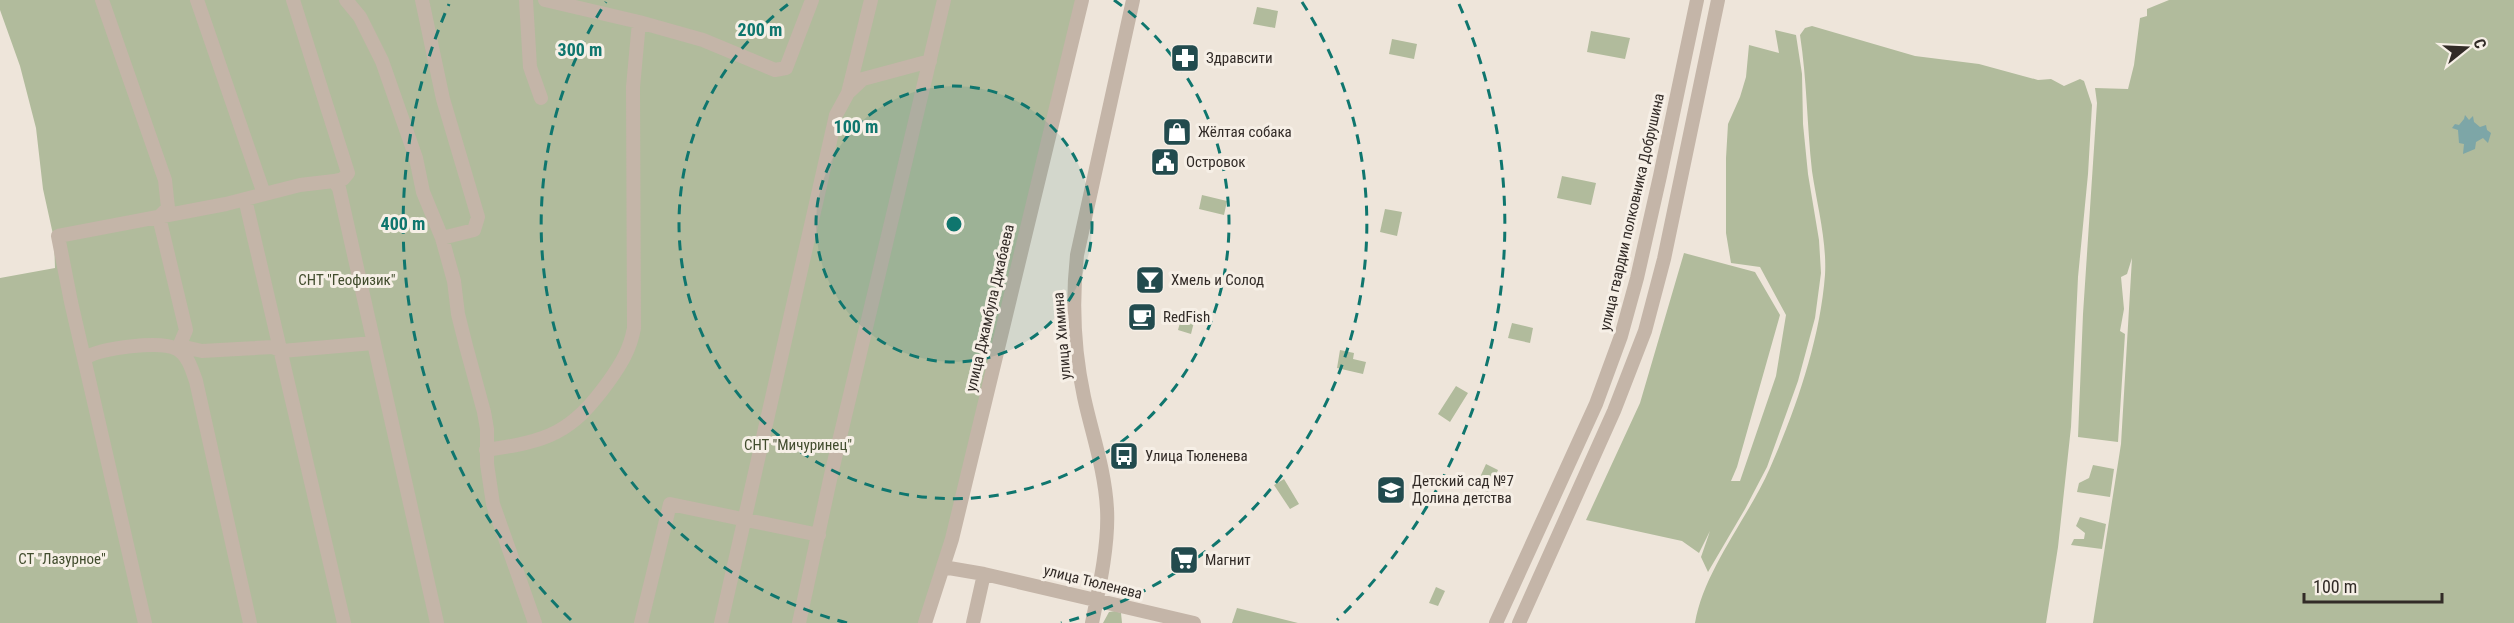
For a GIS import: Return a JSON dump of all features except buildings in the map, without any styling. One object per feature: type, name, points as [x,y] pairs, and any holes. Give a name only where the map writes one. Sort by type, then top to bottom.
[{"type":"street","points":[[102,0],[165,180],[168,208],[159,217]]},
{"type":"street","points":[[197,0],[264,194]]},
{"type":"street","points":[[145,623],[85,358],[70,302],[58,236],[343,178],[348,172],[292,0]]},
{"type":"street","points":[[346,0],[360,17],[382,61],[416,158],[423,192],[442,238],[454,281],[466,346],[484,412],[493,504],[535,623]]},
{"type":"street","points":[[423,0],[443,99],[478,217],[474,230],[442,238]]},
{"type":"street","points":[[526,0],[530,68],[541,98]]},
{"type":"street","points":[[545,0],[703,40],[775,70],[786,68],[812,0]]},
{"type":"street","points":[[721,623],[836,115],[848,93],[871,0]]},
{"type":"street","points":[[800,623],[944,0]]},
{"type":"street","name":"улица Джамбула Джабаева","points":[[925,623],[962,500],[1082,0]]},
{"type":"street","name":"улица Химина","points":[[1092,623],[1107,511],[1099,455],[1083,395],[1073,294],[1077,255],[1133,0]]},
{"type":"street","name":"улица гвардии полковника Добрушина","points":[[1496,623],[1596,404],[1621,336],[1647,233],[1697,0]]},
{"type":"street","points":[[1519,623],[1618,401],[1645,331],[1664,259],[1718,0]]},
{"type":"street","points":[[486,450],[529,444],[566,429],[592,406],[626,356],[634,328],[633,87],[639,22]]},
{"type":"street","points":[[848,93],[863,79],[930,61]]},
{"type":"street","points":[[334,181],[339,188],[437,623]]},
{"type":"street","points":[[245,199],[344,623]]},
{"type":"street","points":[[159,217],[186,330],[179,348]]},
{"type":"street","points":[[85,358],[94,352],[146,346],[202,351],[273,347],[282,351],[373,343]]},
{"type":"street","points":[[179,348],[188,361],[196,381],[250,623]]},
{"type":"street","points":[[641,623],[670,504],[819,535]]},
{"type":"street","name":"улица Тюленева","points":[[943,567],[984,574],[1194,623]]},
{"type":"street","points":[[973,623],[984,574]]},
{"type":"green space","points":[[0,0],[1087,0],[930,623],[0,623],[0,278],[55,268],[54,239],[43,189],[36,128],[20,66],[0,10]]},
{"type":"green space","points":[[2169,0],[2514,0],[2514,623],[2093,623],[2121,444],[2132,258],[2127,274],[2121,277],[2124,309],[2120,331],[2125,334],[2118,442],[2078,437],[2083,314],[2097,103],[2095,88],[2128,89],[2134,65],[2140,18],[2147,16],[2147,9]]},
{"type":"green space","points":[[1257,7],[1278,11],[1275,28],[1253,24]]},
{"type":"green space","points":[[1812,26],[1915,56],[1979,64],[2038,80],[2051,79],[2064,86],[2080,79],[2084,81],[2092,105],[2078,277],[2071,427],[2058,547],[2046,623],[1695,623],[1707,583],[1761,487],[1780,445],[1798,398],[1818,324],[1825,275],[1825,249],[1812,171],[1800,35],[1805,28]]},
{"type":"green space","points":[[1775,30],[1796,35],[1802,74],[1803,124],[1808,174],[1819,240],[1821,273],[1815,318],[1798,381],[1767,467],[1708,572],[1701,557],[1710,531],[1699,553],[1682,541],[1586,520],[1640,403],[1684,253],[1755,272],[1780,315],[1731,481],[1740,481],[1776,376],[1786,315],[1760,267],[1731,263],[1726,233],[1728,124],[1746,77],[1749,45],[1779,53]]},
{"type":"green space","points":[[1591,31],[1630,38],[1625,59],[1587,52]]},
{"type":"green space","points":[[1392,39],[1417,44],[1414,59],[1389,54]]},
{"type":"green space","points":[[1562,176],[1596,183],[1591,205],[1557,198]]},
{"type":"green space","points":[[1202,195],[1227,201],[1224,215],[1199,209]]},
{"type":"green space","points":[[1385,209],[1402,212],[1397,236],[1380,232]]},
{"type":"green space","points":[[1182,315],[1195,318],[1191,334],[1178,330]]},
{"type":"green space","points":[[1512,323],[1533,328],[1530,343],[1508,338]]},
{"type":"green space","points":[[1340,350],[1354,353],[1353,359],[1366,362],[1363,374],[1337,368]]},
{"type":"green space","points":[[1456,386],[1468,393],[1450,422],[1438,414]]},
{"type":"green space","points":[[1486,464],[1498,470],[1488,492],[1476,486]]},
{"type":"green space","points":[[2093,465],[2114,469],[2110,497],[2077,492],[2079,483],[2089,478]]},
{"type":"green space","points":[[1284,479],[1299,504],[1290,509],[1274,485]]},
{"type":"green space","points":[[2080,517],[2106,524],[2102,549],[2071,545],[2074,539],[2084,539],[2085,533],[2076,526]]},
{"type":"green space","points":[[1436,587],[1445,591],[1438,606],[1429,603]]},
{"type":"green space","points":[[1237,608],[1298,623],[1232,623]]},
{"type":"green space","points":[[1109,612],[1121,613],[1122,623],[1103,623]]},
{"type":"water","points":[[2465,115],[2469,120],[2473,116],[2474,122],[2480,127],[2486,125],[2487,130],[2491,133],[2488,143],[2483,138],[2476,142],[2475,149],[2463,154],[2464,144],[2459,143],[2458,130],[2452,128],[2455,124],[2459,125]]},
{"type":"place","name":"Здравсити","points":[[1185,58]]},
{"type":"place","name":"Жёлтая собака","points":[[1177,132]]},
{"type":"place","name":"Островок","points":[[1165,162]]},
{"type":"place","name":"Хмель и Солод","points":[[1150,280]]},
{"type":"place","name":"RedFish","points":[[1142,317]]},
{"type":"place","name":"Улица Тюленева","points":[[1124,456]]},
{"type":"place","name":"Детский сад №7 Долина детства","points":[[1391,490]]},
{"type":"place","name":"Магнит","points":[[1184,560]]},
{"type":"park label","name":"СНТ \"Геофизик\"","points":[[347,280]]},
{"type":"park label","name":"СНТ \"Мичуринец\"","points":[[798,445]]},
{"type":"park label","name":"СТ \"Лазурное\"","points":[[62,559]]}]
